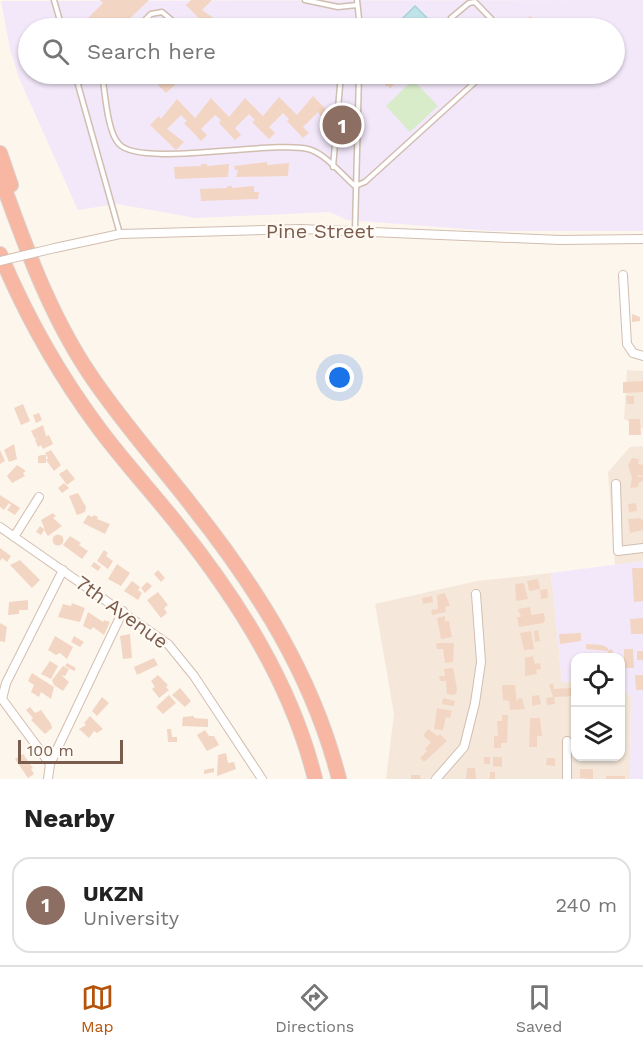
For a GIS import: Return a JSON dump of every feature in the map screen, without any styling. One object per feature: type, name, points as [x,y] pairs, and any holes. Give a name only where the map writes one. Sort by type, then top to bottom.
[{"type":"highway","points":[[0,153],[20,213],[18,226]]},
{"type":"highway","points":[[0,176],[18,226],[56,316],[89,374],[224,546],[272,618],[309,692],[339,779]]},
{"type":"highway","points":[[0,254],[36,331],[65,381],[99,428],[210,566],[251,629],[285,695],[315,779]]},
{"type":"street","name":"Pine Street","points":[[0,261],[120,234],[355,230],[560,240],[643,239]]},
{"type":"street","points":[[623,275],[627,344],[633,353],[643,356]]},
{"type":"street","points":[[616,484],[618,551],[643,548]]},
{"type":"street","points":[[14,537],[39,497]]},
{"type":"street","name":"7th Avenue","points":[[0,527],[123,611],[175,652],[262,779]]},
{"type":"street","points":[[50,764],[2,699],[6,683],[63,570]]},
{"type":"street","points":[[436,779],[464,747],[475,703],[481,662],[476,594]]},
{"type":"street","points":[[48,779],[50,764],[123,611]]},
{"type":"street","points":[[567,741],[567,779]]},
{"type":"lane","points":[[54,0],[59,18]]},
{"type":"lane","points":[[305,0],[338,7],[357,2],[359,18]]},
{"type":"lane","points":[[451,18],[469,3],[475,2],[490,18]]},
{"type":"lane","points":[[148,18],[162,12],[169,18]]},
{"type":"lane","points":[[78,84],[120,234]]},
{"type":"lane","points":[[104,84],[113,133],[117,143],[124,149],[137,152],[203,153],[305,148],[321,156],[355,186]]},
{"type":"lane","points":[[333,167],[340,84]]},
{"type":"lane","points":[[355,230],[359,84]]},
{"type":"lane","points":[[355,186],[365,182],[473,84]]},
{"type":"shaded area","points":[[643,0],[643,231],[491,231],[347,220],[330,212],[196,218],[117,204],[78,210],[22,84],[625,84],[625,18],[18,18],[18,75],[10,49],[1,1]]},
{"type":"shaded area","points":[[627,370],[643,371],[643,429],[624,419]]},
{"type":"shaded area","points":[[643,446],[643,561],[615,565],[608,472],[630,447]]},
{"type":"shaded area","points":[[643,561],[643,779],[630,779],[631,697],[625,690],[625,653],[571,653],[571,681],[562,682],[551,573]]},
{"type":"shaded area","points":[[551,573],[562,682],[571,681],[571,761],[625,761],[625,690],[631,697],[630,779],[386,779],[394,714],[375,604],[477,581]]},
{"type":"green space","points":[[409,84],[417,84],[438,106],[410,132],[386,106]]},
{"type":"water","points":[[415,6],[427,18],[403,18]]},
{"type":"building","points":[[100,0],[149,0],[130,18],[88,18],[103,3]]},
{"type":"building","points":[[191,0],[212,0],[202,10],[213,18],[198,18],[186,5]]},
{"type":"building","points":[[157,84],[175,85],[166,93]]},
{"type":"building","points":[[313,96],[337,121],[329,129],[318,112],[303,127],[309,133],[303,138],[287,121],[289,119],[283,113],[269,127],[275,133],[269,139],[252,122],[255,120],[249,114],[235,128],[241,135],[235,140],[219,123],[221,120],[215,115],[201,129],[207,135],[201,141],[184,123],[187,121],[181,115],[167,129],[184,142],[176,150],[150,125],[159,116],[161,119],[177,99],[195,118],[211,98],[229,117],[245,98],[263,116],[279,97],[297,115]]},
{"type":"building","points":[[267,162],[267,165],[289,163],[288,176],[236,177],[238,170],[235,170],[234,166]]},
{"type":"building","points":[[201,164],[207,164],[207,166],[229,164],[228,177],[175,179],[174,167],[201,166]]},
{"type":"building","points":[[227,186],[232,186],[232,188],[254,186],[254,192],[259,192],[258,199],[201,201],[200,189],[227,188]]},
{"type":"building","points":[[632,314],[640,317],[640,321],[632,322]]},
{"type":"building","points":[[643,381],[643,392],[623,393],[623,382]]},
{"type":"building","points":[[626,396],[634,396],[634,404],[627,404]]},
{"type":"building","points":[[23,404],[30,421],[21,425],[14,408]]},
{"type":"building","points":[[39,413],[42,420],[36,423],[33,415]]},
{"type":"building","points":[[629,419],[640,419],[641,435],[629,435]]},
{"type":"building","points":[[43,425],[46,436],[49,435],[53,444],[43,449],[41,445],[38,447],[35,440],[38,437],[35,439],[31,431]]},
{"type":"building","points":[[14,444],[17,459],[9,462],[4,450]]},
{"type":"building","points":[[0,450],[5,461],[0,464]]},
{"type":"building","points":[[51,450],[61,465],[54,471],[46,460],[48,458],[45,453]]},
{"type":"building","points":[[46,455],[46,463],[38,463],[38,456]]},
{"type":"building","points":[[632,458],[639,459],[638,464],[643,465],[643,476],[638,475],[638,477],[643,477],[643,481],[639,482],[638,487],[630,488],[632,478],[628,465]]},
{"type":"building","points":[[17,465],[26,471],[23,473],[25,476],[12,483],[7,476]]},
{"type":"building","points":[[67,469],[75,479],[67,485],[59,474]]},
{"type":"building","points":[[64,483],[69,488],[62,493],[58,488]]},
{"type":"building","points":[[78,493],[86,507],[85,512],[77,515],[69,496]]},
{"type":"building","points":[[0,495],[20,508],[15,515],[7,510],[11,505],[9,503],[4,510],[0,507]]},
{"type":"building","points":[[636,503],[637,511],[629,512],[628,504]]},
{"type":"building","points":[[53,513],[56,516],[53,518],[62,526],[48,536],[44,530],[41,535],[36,532],[40,526],[45,530],[41,520]]},
{"type":"building","points":[[88,515],[92,517],[94,515],[98,517],[97,519],[110,524],[105,534],[83,523]]},
{"type":"building","points":[[628,519],[643,520],[643,530],[630,533]]},
{"type":"building","points":[[58,534],[64,540],[58,546],[52,540]]},
{"type":"building","points":[[70,536],[88,551],[82,559],[63,545]]},
{"type":"building","points":[[0,548],[11,556],[7,562],[2,558],[0,561]]},
{"type":"building","points":[[104,550],[108,553],[106,556],[113,561],[108,569],[97,561]]},
{"type":"building","points":[[20,560],[40,580],[32,588],[10,565]]},
{"type":"building","points":[[94,562],[101,567],[98,571],[91,566]]},
{"type":"building","points":[[117,564],[130,573],[121,586],[108,579]]},
{"type":"building","points":[[632,568],[643,568],[643,601],[634,602]]},
{"type":"building","points":[[158,570],[165,578],[161,582],[154,574]]},
{"type":"building","points":[[538,579],[540,589],[529,591],[527,581]]},
{"type":"building","points":[[132,581],[140,587],[138,590],[142,593],[138,600],[124,591]]},
{"type":"building","points":[[147,582],[152,586],[145,593],[141,588]]},
{"type":"building","points":[[524,583],[528,599],[516,601],[515,584]]},
{"type":"building","points":[[547,589],[548,598],[541,599],[540,590]]},
{"type":"building","points":[[158,592],[168,605],[164,608],[167,613],[161,618],[147,600]]},
{"type":"building","points":[[445,593],[450,606],[445,607],[446,612],[432,615],[431,610],[438,609],[437,595]]},
{"type":"building","points":[[432,596],[433,602],[423,604],[422,598]]},
{"type":"building","points":[[28,600],[28,610],[19,610],[19,614],[8,615],[9,602]]},
{"type":"building","points":[[72,603],[85,608],[80,622],[58,617],[63,604],[71,606]]},
{"type":"building","points":[[530,607],[531,615],[544,613],[545,620],[543,623],[519,627],[517,617],[521,617],[518,609]]},
{"type":"building","points":[[88,612],[103,622],[104,620],[110,622],[104,635],[93,627],[91,630],[83,626]]},
{"type":"building","points":[[445,616],[445,621],[449,621],[452,637],[441,639],[437,618]]},
{"type":"building","points":[[643,618],[643,634],[631,634],[630,619]]},
{"type":"building","points":[[0,623],[7,627],[5,642],[0,641]]},
{"type":"building","points":[[538,630],[540,641],[535,642],[534,631]]},
{"type":"building","points":[[531,631],[534,649],[524,650],[520,633]]},
{"type":"building","points":[[581,633],[581,641],[560,644],[559,634]]},
{"type":"building","points":[[130,634],[132,658],[123,659],[120,636]]},
{"type":"building","points":[[55,636],[73,647],[67,659],[60,653],[56,655],[48,650]]},
{"type":"building","points":[[74,636],[84,642],[80,647],[71,642]]},
{"type":"building","points":[[454,643],[453,662],[445,663],[443,649],[437,649],[436,644]]},
{"type":"building","points":[[586,644],[602,645],[608,648],[608,651],[586,649]]},
{"type":"building","points":[[624,649],[633,649],[634,668],[625,668]]},
{"type":"building","points":[[637,651],[643,651],[643,660],[637,660]]},
{"type":"building","points":[[533,656],[535,664],[540,663],[541,669],[536,670],[537,674],[525,676],[525,658]]},
{"type":"building","points":[[154,658],[158,665],[137,675],[134,667]]},
{"type":"building","points":[[50,661],[58,666],[51,679],[41,674]]},
{"type":"building","points":[[67,663],[76,668],[74,671],[65,666]]},
{"type":"building","points":[[63,666],[69,669],[65,676],[61,675],[69,682],[63,691],[54,685],[52,680]]},
{"type":"building","points":[[453,668],[457,689],[456,694],[452,695],[447,694],[446,681],[440,681],[439,676],[445,676],[444,669]]},
{"type":"building","points":[[32,673],[54,687],[51,699],[41,692],[39,697],[31,692],[34,685],[28,681]]},
{"type":"building","points":[[158,675],[168,685],[166,687],[169,690],[159,698],[152,689],[155,687],[151,681]]},
{"type":"building","points":[[635,675],[643,675],[643,690],[636,690]]},
{"type":"building","points":[[549,684],[553,684],[554,689],[571,688],[571,696],[554,697],[555,704],[547,705],[546,698],[553,697]]},
{"type":"building","points":[[502,685],[515,685],[517,703],[518,699],[522,698],[525,709],[510,710],[509,701],[503,700]]},
{"type":"building","points":[[180,688],[191,701],[185,707],[172,695]]},
{"type":"building","points":[[169,695],[176,703],[163,714],[156,707]]},
{"type":"building","points":[[539,695],[541,704],[532,706],[532,696]]},
{"type":"building","points":[[102,697],[109,703],[97,716],[92,711]]},
{"type":"building","points":[[443,698],[455,701],[454,706],[442,704]]},
{"type":"building","points":[[30,707],[35,713],[41,710],[51,724],[52,728],[45,734],[31,720],[33,718],[26,710]]},
{"type":"building","points":[[437,708],[452,711],[450,718],[446,717],[443,730],[434,729]]},
{"type":"building","points":[[502,715],[508,715],[507,743],[501,743],[501,748],[494,748],[494,736],[498,736],[497,721],[502,721]]},
{"type":"building","points":[[90,716],[103,729],[97,733],[94,731],[89,738],[79,729],[86,725],[84,723]]},
{"type":"building","points":[[194,716],[194,718],[208,719],[208,727],[182,726],[183,717]]},
{"type":"building","points":[[530,718],[540,718],[542,736],[537,736],[537,747],[529,747]]},
{"type":"building","points":[[167,729],[171,729],[172,737],[177,737],[177,742],[168,742]]},
{"type":"building","points":[[428,729],[438,736],[440,734],[447,741],[424,762],[420,758],[427,751],[425,749],[431,742],[423,736]]},
{"type":"building","points":[[205,730],[209,736],[214,736],[219,745],[207,751],[197,735]]},
{"type":"building","points":[[226,753],[228,763],[234,762],[236,769],[217,776],[218,755]]},
{"type":"building","points":[[23,754],[33,768],[31,769],[34,774],[28,778],[15,759]]},
{"type":"building","points":[[484,757],[490,757],[490,764],[484,764]]},
{"type":"building","points":[[493,757],[502,757],[502,767],[493,766]]},
{"type":"building","points":[[547,758],[555,758],[555,766],[546,765]]},
{"type":"building","points":[[214,768],[214,772],[204,774],[204,770]]},
{"type":"building","points":[[467,768],[475,768],[476,779],[466,779]]},
{"type":"building","points":[[580,769],[593,769],[593,779],[580,778]]},
{"type":"building","points":[[490,772],[495,772],[495,779],[490,779]]},
{"type":"building","points":[[411,775],[420,775],[421,779],[411,779]]},
{"type":"building","points":[[606,776],[625,776],[625,779],[606,779]]},
{"type":"place","name":"UKZN","points":[[342,125]]}]
